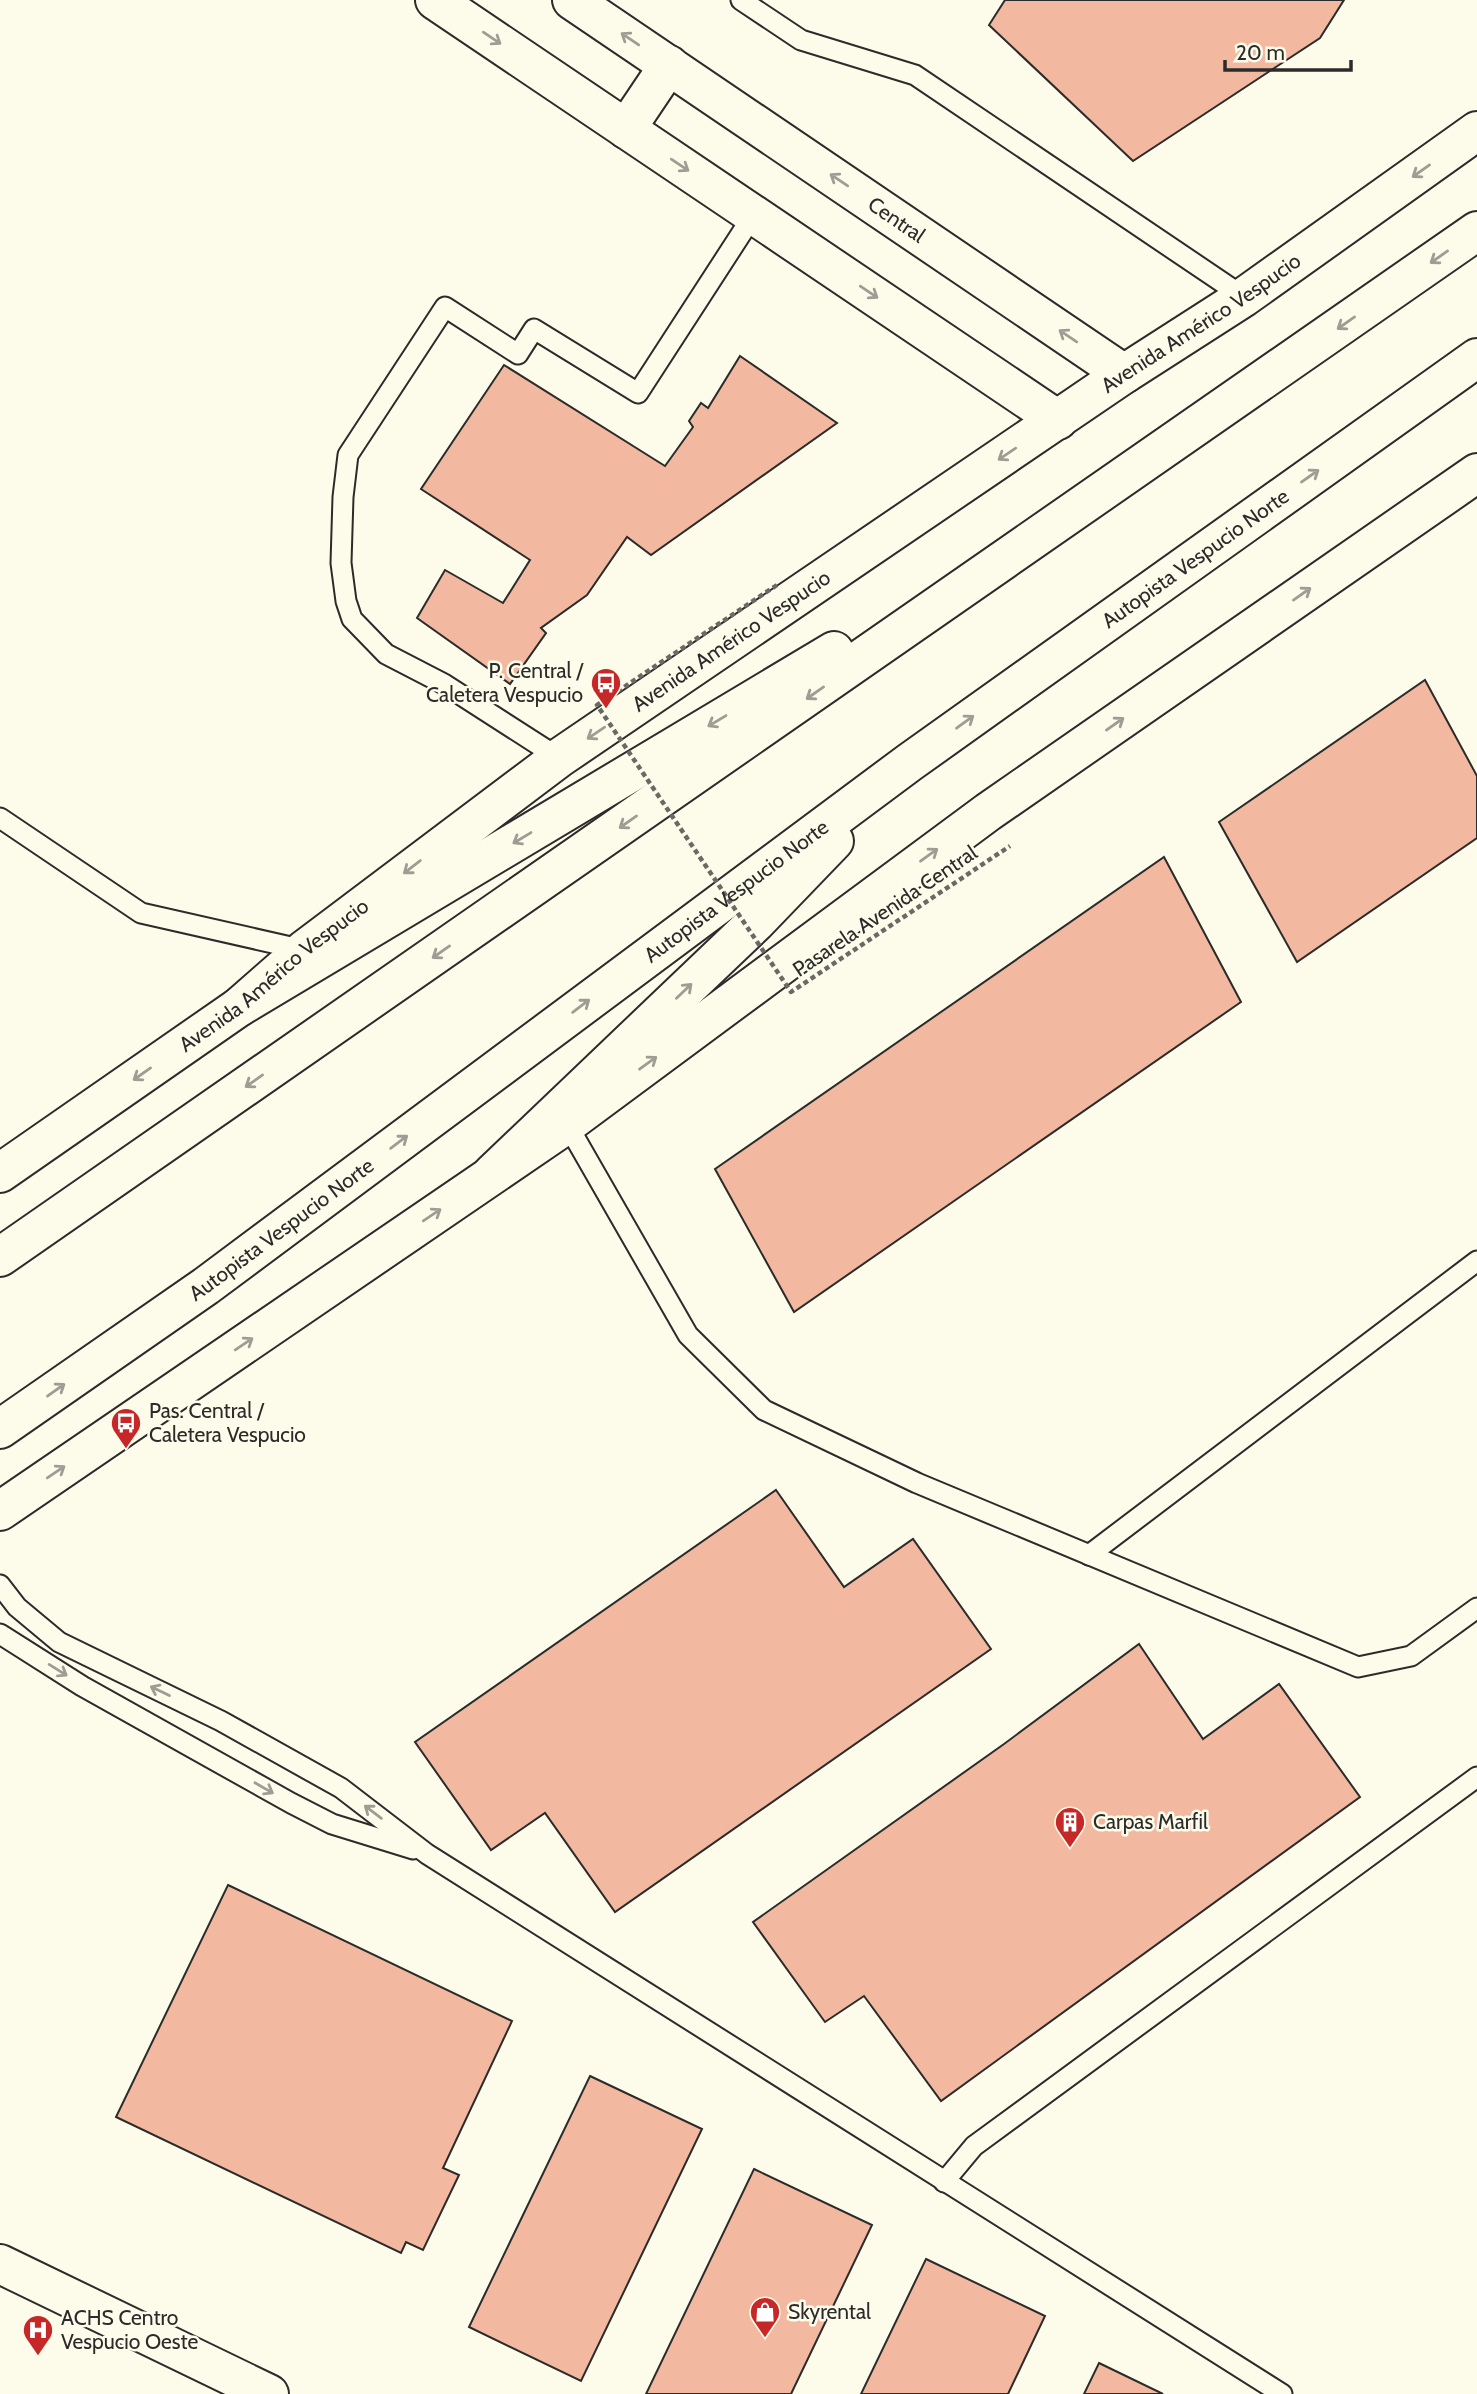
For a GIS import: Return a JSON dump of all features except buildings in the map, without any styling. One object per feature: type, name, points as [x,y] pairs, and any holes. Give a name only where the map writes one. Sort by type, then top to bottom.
[{"type":"main road","points":[[435,0],[1058,420]]},
{"type":"main road","name":"Central","points":[[572,0],[1124,374]]},
{"type":"main road","points":[[626,129],[669,65]]},
{"type":"main road","name":"Avenida Américo Vespucio","points":[[0,1173],[239,1007],[304,950],[559,758],[1124,374],[1244,297],[1477,131]]},
{"type":"main road","points":[[0,1257],[1133,473],[1477,231]]},
{"type":"main road","name":"Autopista Vespucio Norte","points":[[0,1429],[206,1286],[910,762],[1477,358]]},
{"type":"main road","points":[[239,1007],[1133,473]]},
{"type":"main road","points":[[0,1511],[566,1124],[988,812],[1473,485]]},
{"type":"main road","points":[[492,1174],[756,922],[910,762]]},
{"type":"main road","points":[[0,2264],[269,2394]]},
{"type":"lane","points":[[741,0],[800,40],[915,75],[1244,297]]},
{"type":"lane","points":[[559,758],[453,689],[386,654],[352,619],[341,563],[343,497],[348,455],[445,307],[518,354],[534,329],[638,393],[754,214]]},
{"type":"lane","points":[[0,818],[141,913],[304,950]]},
{"type":"lane","points":[[566,1124],[688,1335],[764,1410],[917,1483],[1358,1667],[1411,1656],[1477,1608]]},
{"type":"lane","points":[[1089,1555],[1477,1261]]},
{"type":"lane","points":[[0,1585],[17,1607],[59,1642],[221,1721],[341,1788],[427,1854],[1282,2394]]},
{"type":"lane","points":[[0,1634],[82,1686],[291,1803],[332,1824],[427,1854]]},
{"type":"lane","points":[[944,2182],[974,2146],[1477,1777]]},
{"type":"path","name":"Pasarela Avenida Central","points":[[777,585],[597,705],[791,992],[1010,846]]},
{"type":"place","name":"P. Central / Caletera Vespucio","points":[[606,710]]},
{"type":"place","name":"Pas. Central / Caletera Vespucio","points":[[126,1450]]},
{"type":"place","name":"Carpas Marfil","points":[[1070,1849]]},
{"type":"place","name":"Skyrental","points":[[765,2339]]},
{"type":"place","name":"ACHS Centro Vespucio Oeste","points":[[38,2357]]}]
